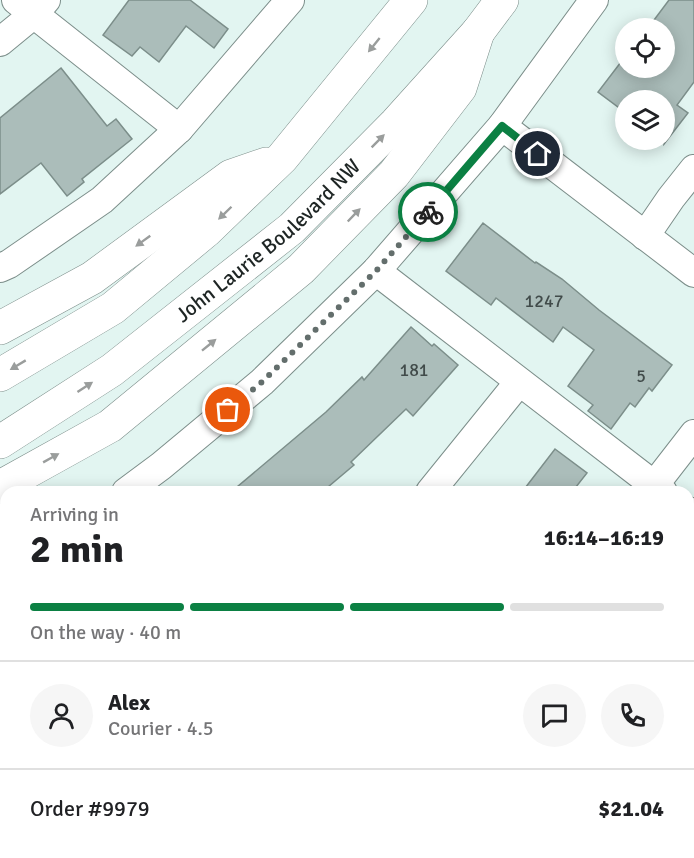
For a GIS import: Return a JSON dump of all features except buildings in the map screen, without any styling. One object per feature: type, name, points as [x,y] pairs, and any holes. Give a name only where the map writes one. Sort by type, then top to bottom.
[{"type":"main road","points":[[0,375],[113,308],[206,231],[282,158],[411,0]]},
{"type":"main road","name":"John Laurie Boulevard NW","points":[[0,442],[112,370],[292,228],[396,123],[478,32],[502,0]]},
{"type":"main road","points":[[0,486],[110,426],[301,269],[394,174],[460,88],[478,32]]},
{"type":"main road","points":[[0,328],[92,278],[231,176],[282,158]]},
{"type":"street","points":[[0,268],[102,200],[179,129],[290,0]]},
{"type":"street","points":[[134,486],[262,382],[376,271],[502,126],[594,0]]},
{"type":"street","points":[[0,42],[32,4],[179,129]]},
{"type":"street","points":[[502,126],[694,273]]},
{"type":"street","points":[[645,236],[694,169]]},
{"type":"street","points":[[376,271],[650,486]]},
{"type":"street","points":[[435,486],[519,382]]},
{"type":"street","points":[[658,486],[694,434]]},
{"type":"way so far","points":[[228,410],[262,382],[376,271],[428,212]]},
{"type":"route","points":[[428,212],[502,126],[538,154]]}]
